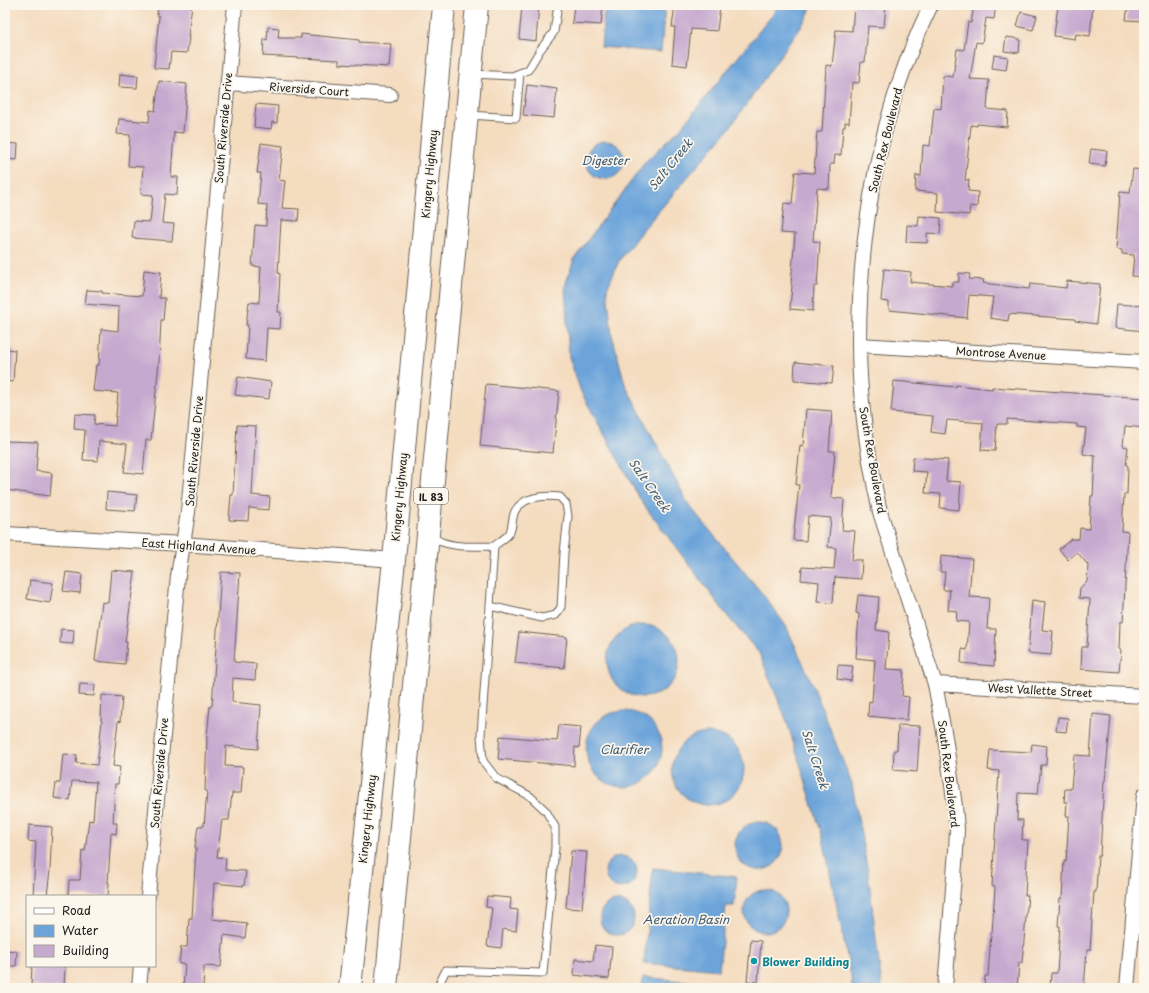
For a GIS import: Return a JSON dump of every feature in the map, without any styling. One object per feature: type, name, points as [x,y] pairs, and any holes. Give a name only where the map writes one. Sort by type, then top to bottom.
[{"type":"highway","name":"Kingery Highway","points":[[350,988],[394,560],[444,5]]},
{"type":"highway","name":"IL 83","points":[[386,988],[477,5]]},
{"type":"street","name":"South Riverside Drive","points":[[148,895],[177,584],[188,512],[235,5]]},
{"type":"street","name":"South Rex Boulevard","points":[[931,5],[916,37],[902,74],[886,127],[877,166],[865,237],[860,288],[859,344],[867,444],[879,504],[935,684],[945,737],[955,806],[957,828],[956,850],[945,988]]},
{"type":"street","name":"Riverside Court","points":[[228,83],[390,95]]},
{"type":"street","name":"Montrose Avenue","points":[[859,344],[1144,362]]},
{"type":"street","name":"East Highland Avenue","points":[[5,534],[183,544],[394,560]]},
{"type":"street","name":"West Vallette Street","points":[[935,684],[1144,696]]},
{"type":"street","points":[[1127,988],[1144,795]]},
{"type":"street","points":[[139,988],[141,967]]},
{"type":"lane","points":[[471,74],[512,76],[528,70],[540,50],[554,32],[558,5]]},
{"type":"lane","points":[[467,115],[516,118],[520,73]]},
{"type":"lane","points":[[428,531],[435,539],[445,544],[494,546],[510,533],[514,511],[521,503],[538,497],[550,496],[560,497],[566,504],[568,516],[561,607],[556,615],[542,618],[490,606]]},
{"type":"lane","points":[[437,988],[446,970],[543,973],[555,848],[555,827],[546,811],[530,796],[496,778],[483,761],[481,735],[494,546]]},
{"type":"water","points":[[605,5],[665,5],[661,52],[601,47]]},
{"type":"water","name":"Salt Creek","points":[[778,5],[812,5],[806,19],[729,129],[640,233],[619,261],[607,289],[612,335],[625,384],[688,504],[765,597],[786,626],[812,683],[852,784],[868,873],[882,988],[852,988],[851,976],[823,838],[786,719],[759,653],[729,618],[641,501],[581,392],[569,357],[565,286],[574,259],[646,161],[680,129],[773,14]]},
{"type":"water","name":"Digester","points":[[601,141],[609,141],[619,146],[623,153],[623,167],[619,174],[609,179],[601,179],[591,174],[589,171],[586,164],[586,156],[591,146],[594,144]]},
{"type":"water","points":[[636,625],[650,625],[669,635],[679,654],[679,668],[669,687],[650,697],[636,697],[617,687],[607,668],[607,654],[617,635]]},
{"type":"water","name":"Clarifier","points":[[624,711],[638,714],[651,722],[659,735],[662,749],[659,763],[651,776],[638,784],[624,787],[610,784],[597,776],[589,763],[586,749],[589,735],[597,722],[610,714]]},
{"type":"water","name":"Clarifier","points":[[708,733],[728,739],[738,749],[744,769],[738,789],[728,799],[708,805],[688,799],[678,789],[672,769],[678,749],[688,739]]},
{"type":"water","points":[[754,822],[764,822],[776,829],[783,841],[783,851],[776,863],[764,870],[754,870],[746,866],[739,859],[735,851],[735,841],[739,833],[746,826]]},
{"type":"water","points":[[618,856],[624,856],[634,863],[637,872],[636,878],[630,885],[624,888],[618,888],[608,881],[605,875],[605,869],[612,859]]},
{"type":"water","name":"Aeration Basin","points":[[653,868],[737,877],[734,906],[726,906],[719,970],[644,963]]},
{"type":"water","points":[[765,890],[780,896],[786,911],[780,926],[765,932],[750,926],[744,911],[750,896]]},
{"type":"water","points":[[617,901],[629,906],[634,918],[629,930],[617,935],[605,930],[600,918],[605,906]]},
{"type":"water","points":[[643,977],[711,984],[710,988],[642,988]]},
{"type":"building","points":[[158,5],[192,5],[187,53],[171,52],[169,69],[154,68],[159,16],[157,15]]},
{"type":"building","points":[[522,5],[539,5],[536,41],[519,39]]},
{"type":"building","points":[[574,5],[603,5],[601,25],[572,23]]},
{"type":"building","points":[[675,5],[720,6],[717,31],[691,29],[687,66],[672,64],[675,27],[672,27]]},
{"type":"building","points":[[854,5],[886,5],[884,27],[868,26],[865,62],[861,62],[859,83],[852,82],[849,123],[845,122],[845,127],[843,127],[841,155],[835,155],[834,164],[830,164],[829,189],[817,188],[813,241],[820,242],[817,286],[814,286],[813,311],[790,309],[795,234],[781,233],[784,203],[792,204],[795,172],[814,173],[817,132],[822,132],[826,65],[832,66],[836,30],[852,31]]},
{"type":"building","points":[[974,5],[996,5],[994,19],[986,18],[982,43],[976,42],[970,79],[989,80],[987,109],[1008,111],[1007,127],[977,124],[977,126],[971,125],[965,180],[969,180],[968,191],[978,192],[977,207],[970,206],[969,215],[937,212],[938,193],[915,191],[916,175],[921,176],[923,145],[930,146],[934,108],[941,109],[943,76],[953,77],[957,49],[964,50],[968,22],[971,23]]},
{"type":"building","points":[[1058,5],[1065,5],[1065,8],[1078,9],[1078,5],[1093,5],[1090,36],[1076,34],[1075,39],[1054,36]]},
{"type":"building","points":[[1128,5],[1144,6],[1144,21],[1126,20]]},
{"type":"building","points":[[1021,12],[1037,16],[1033,30],[1017,26]]},
{"type":"building","points":[[268,27],[279,28],[278,38],[301,38],[301,34],[359,40],[359,42],[391,44],[389,67],[339,64],[339,60],[263,56],[264,39],[267,40]]},
{"type":"building","points":[[1006,37],[1020,39],[1019,53],[1004,51]]},
{"type":"building","points":[[994,55],[1008,57],[1006,70],[992,68]]},
{"type":"building","points":[[120,74],[138,76],[137,88],[119,87]]},
{"type":"building","points":[[159,81],[187,84],[183,133],[174,132],[171,177],[178,177],[177,195],[165,194],[162,223],[174,224],[172,241],[132,238],[134,221],[150,222],[153,195],[141,194],[143,167],[128,166],[130,135],[117,134],[119,119],[149,122],[150,110],[155,111]]},
{"type":"building","points":[[527,85],[557,89],[554,118],[523,115]]},
{"type":"building","points":[[256,104],[278,106],[277,123],[272,122],[271,129],[254,127]]},
{"type":"building","points":[[5,143],[18,144],[17,160],[5,159]]},
{"type":"building","points":[[261,143],[283,146],[279,180],[285,181],[282,208],[299,209],[298,221],[281,220],[278,273],[280,274],[278,312],[281,312],[280,329],[267,328],[265,361],[246,359],[248,325],[246,325],[249,302],[259,303],[261,267],[252,266],[255,225],[266,226],[267,205],[258,204],[261,173],[257,173]]},
{"type":"building","points":[[1091,149],[1107,151],[1105,166],[1089,164]]},
{"type":"building","points":[[1133,169],[1144,170],[1144,277],[1132,276],[1134,255],[1122,254],[1122,250],[1116,249],[1120,192],[1130,193]]},
{"type":"building","points":[[919,216],[941,218],[940,234],[927,233],[927,243],[906,242],[907,225],[918,226]]},
{"type":"building","points":[[884,269],[911,272],[910,282],[952,286],[952,282],[959,282],[959,273],[970,274],[969,279],[984,280],[983,283],[1029,289],[1030,284],[1066,288],[1067,281],[1100,284],[1096,324],[1075,321],[1075,319],[1009,314],[1008,321],[990,318],[993,297],[969,295],[967,318],[889,310],[889,302],[881,301]]},
{"type":"building","points":[[144,270],[161,272],[159,298],[165,298],[163,320],[161,320],[159,362],[151,440],[146,440],[143,474],[124,472],[127,444],[99,441],[98,461],[83,460],[85,430],[74,429],[75,414],[95,415],[94,424],[115,426],[118,393],[93,391],[96,365],[99,365],[101,329],[118,331],[119,307],[85,304],[87,290],[102,291],[102,293],[142,296]]},
{"type":"building","points":[[1117,304],[1144,306],[1144,331],[1115,328]]},
{"type":"building","points":[[5,349],[15,350],[13,382],[5,381]]},
{"type":"building","points":[[795,362],[834,366],[832,383],[794,380]]},
{"type":"building","points":[[238,377],[271,382],[269,399],[235,395]]},
{"type":"building","points":[[894,381],[956,387],[956,385],[992,389],[992,387],[1144,398],[1144,428],[1125,426],[1123,446],[1128,447],[1126,465],[1128,466],[1127,494],[1124,494],[1122,531],[1128,532],[1123,622],[1120,622],[1119,649],[1121,650],[1119,672],[1081,669],[1082,647],[1087,647],[1090,599],[1079,598],[1080,588],[1087,581],[1088,565],[1077,552],[1068,560],[1059,549],[1071,539],[1079,539],[1080,528],[1089,529],[1091,496],[1093,496],[1095,456],[1083,454],[1086,428],[1077,427],[1077,424],[1007,419],[1007,424],[997,424],[995,451],[981,450],[983,423],[947,420],[945,434],[931,432],[933,416],[891,412]]},
{"type":"building","points":[[486,384],[559,391],[553,453],[480,446]]},
{"type":"building","points":[[806,409],[832,411],[829,451],[835,451],[831,498],[844,499],[842,530],[855,531],[852,560],[862,560],[861,579],[835,577],[833,603],[817,602],[819,582],[801,580],[802,567],[834,569],[836,548],[828,547],[831,518],[808,516],[806,541],[793,540],[799,485],[796,485],[800,445],[803,446]]},
{"type":"building","points":[[237,425],[256,426],[252,495],[270,497],[269,510],[249,508],[248,521],[229,520],[231,495],[233,495]]},
{"type":"building","points":[[5,441],[38,442],[36,471],[52,473],[50,496],[5,490]]},
{"type":"building","points":[[913,457],[948,460],[946,481],[961,482],[959,510],[940,508],[941,494],[925,493],[927,472],[912,471]]},
{"type":"building","points":[[107,492],[137,495],[135,511],[106,509]]},
{"type":"building","points":[[941,556],[972,559],[969,597],[989,598],[987,629],[996,629],[994,666],[961,663],[962,649],[967,650],[969,622],[956,621],[957,611],[948,610],[950,590],[943,590],[945,572],[940,572]]},
{"type":"building","points":[[111,570],[135,572],[125,642],[127,642],[125,664],[95,661],[102,602],[108,603]]},
{"type":"building","points":[[66,572],[82,574],[80,593],[63,591]]},
{"type":"building","points":[[221,572],[240,573],[234,662],[256,664],[255,680],[233,678],[232,702],[261,705],[258,749],[226,746],[225,766],[243,767],[241,793],[232,793],[229,820],[222,820],[217,857],[226,858],[225,870],[246,871],[244,886],[214,883],[212,919],[247,923],[245,938],[224,935],[221,967],[204,966],[203,988],[183,988],[185,964],[179,964],[181,947],[187,947],[189,918],[192,918],[195,847],[198,826],[204,826],[207,791],[205,791],[207,736],[210,706],[212,706]]},
{"type":"building","points":[[30,580],[53,583],[50,603],[27,599]]},
{"type":"building","points":[[858,595],[879,597],[876,630],[889,632],[886,669],[904,670],[902,696],[909,697],[907,720],[868,716],[869,701],[872,702],[875,660],[856,658],[859,614],[856,613]]},
{"type":"building","points":[[1032,600],[1045,602],[1042,630],[1053,631],[1051,655],[1028,653]]},
{"type":"building","points":[[61,629],[74,630],[73,644],[60,643]]},
{"type":"building","points":[[519,632],[567,637],[564,668],[515,663]]},
{"type":"building","points":[[838,665],[853,666],[851,681],[837,679]]},
{"type":"building","points":[[80,684],[95,685],[94,696],[79,695]]},
{"type":"building","points":[[102,695],[122,697],[120,722],[118,721],[113,766],[120,767],[118,784],[115,784],[113,823],[117,823],[116,834],[111,833],[108,895],[68,895],[69,880],[80,880],[82,850],[85,851],[89,820],[93,821],[96,782],[72,781],[70,800],[54,798],[56,783],[60,783],[63,754],[77,755],[76,763],[97,765]]},
{"type":"building","points":[[1093,714],[1111,716],[1104,781],[1100,856],[1098,856],[1096,892],[1094,892],[1090,950],[1087,950],[1084,988],[1050,988],[1051,973],[1057,973],[1060,898],[1062,898],[1064,861],[1066,862],[1069,816],[1066,816],[1067,802],[1064,802],[1065,789],[1071,789],[1074,755],[1090,756]]},
{"type":"building","points":[[1058,717],[1068,718],[1066,732],[1056,731]]},
{"type":"building","points":[[559,725],[581,727],[579,748],[575,747],[574,766],[498,759],[500,736],[557,741]]},
{"type":"building","points":[[898,725],[920,726],[917,772],[893,770],[894,750],[897,750]]},
{"type":"building","points":[[1032,744],[1047,746],[1046,765],[1041,765],[1038,794],[1018,793],[1017,820],[1023,820],[1022,840],[1028,840],[1025,895],[1028,895],[1022,963],[1019,963],[1017,988],[984,988],[985,976],[988,976],[992,933],[995,887],[992,886],[999,771],[988,770],[990,750],[1031,752]]},
{"type":"building","points":[[29,825],[52,827],[47,895],[33,895],[36,842],[28,841]]},
{"type":"building","points":[[571,851],[587,852],[582,909],[566,908]]},
{"type":"building","points":[[487,896],[511,898],[510,909],[518,910],[516,931],[503,929],[501,948],[487,946],[492,908],[486,907]]},
{"type":"building","name":"Blower Building","points":[[751,940],[761,941],[758,982],[747,981]]},
{"type":"building","points":[[595,945],[612,947],[609,979],[574,975],[575,959],[593,961]]},
{"type":"building","points":[[5,950],[17,951],[16,966],[5,966]]},
{"type":"building","points":[[32,967],[65,967],[64,988],[31,986]]},
{"type":"place","name":"Blower Building","points":[[754,961]]}]
